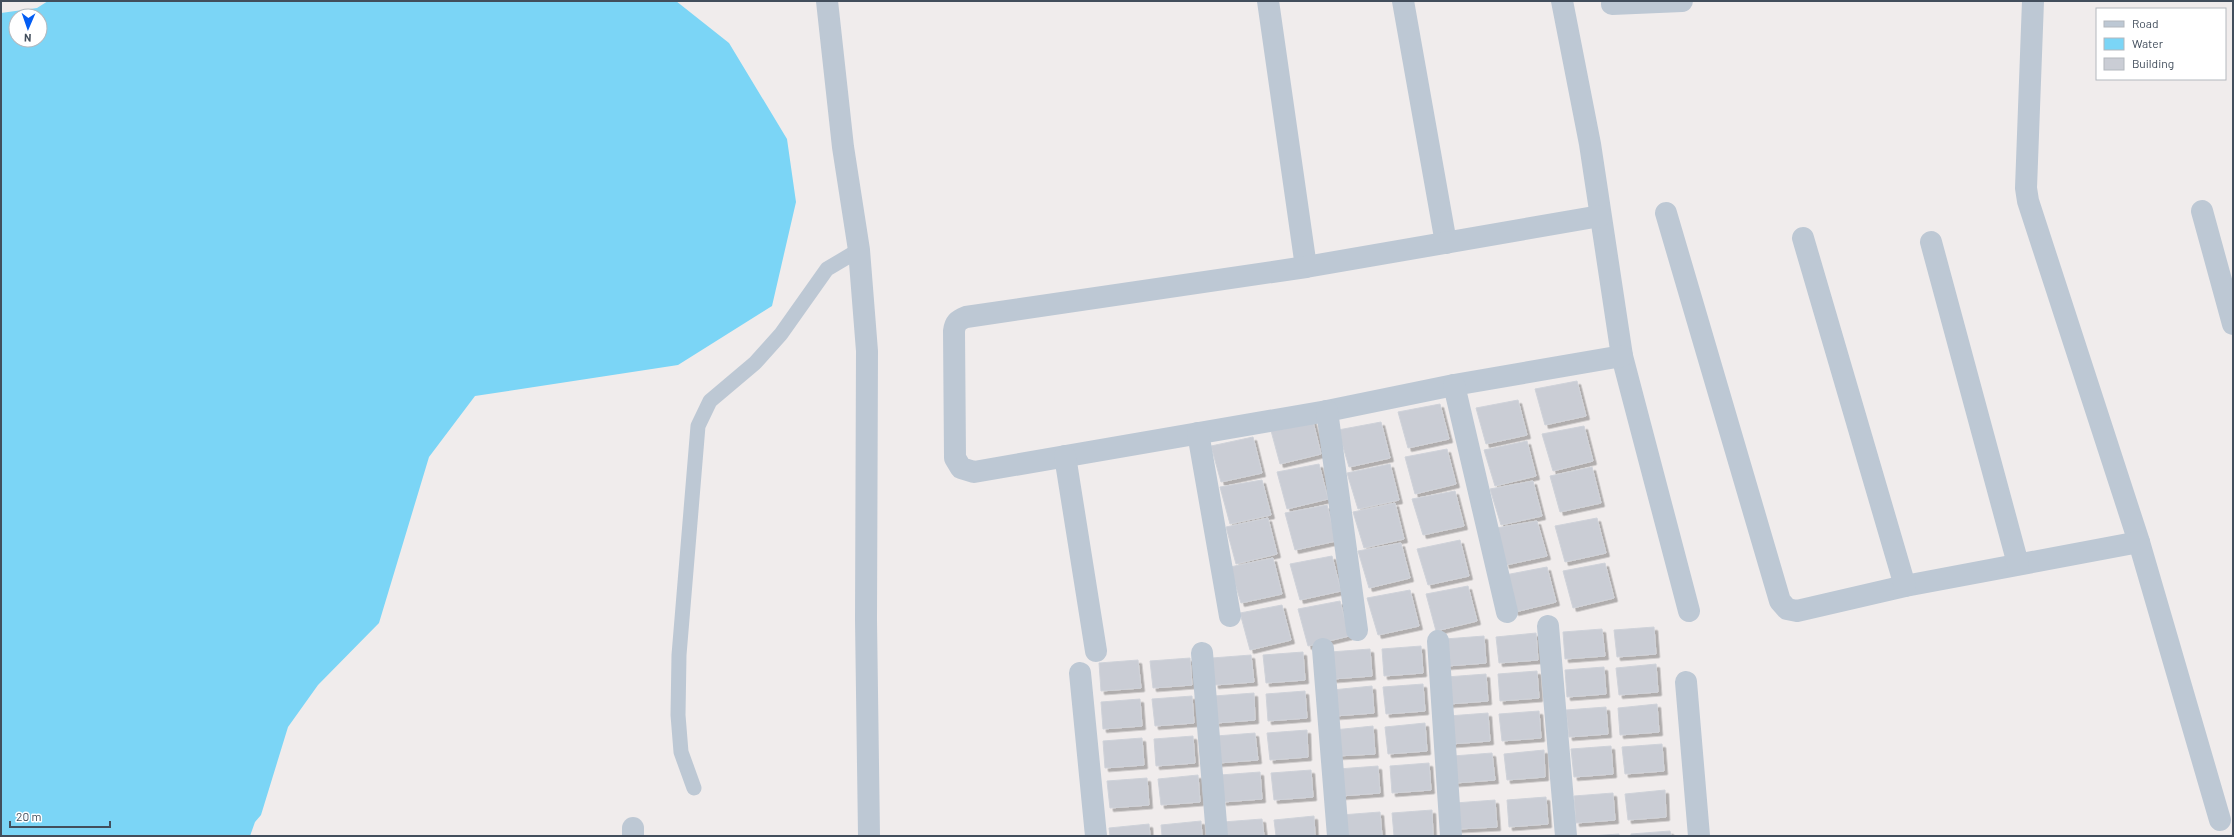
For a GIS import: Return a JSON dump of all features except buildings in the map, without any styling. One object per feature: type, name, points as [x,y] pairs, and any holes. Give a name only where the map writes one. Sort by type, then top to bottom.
[{"type":"street","points":[[827,1],[843,147],[859,250],[867,351],[866,620],[869,836]]},
{"type":"street","points":[[1268,1],[1306,267]]},
{"type":"street","points":[[1402,1],[1446,243]]},
{"type":"street","points":[[1562,1],[1590,144],[1622,356],[1689,611]]},
{"type":"street","points":[[1612,4],[1682,1]]},
{"type":"street","points":[[2033,1],[2026,188],[2028,201],[2139,542],[2224,824]]},
{"type":"street","points":[[2202,211],[2233,324]]},
{"type":"street","points":[[1666,213],[1780,601],[1787,609],[1797,611],[1905,586],[2139,542]]},
{"type":"street","points":[[1600,216],[1306,267],[966,317],[959,320],[954,325],[955,458],[961,468],[974,472],[1327,411],[1454,385],[1622,356]]},
{"type":"street","points":[[1804,238],[1905,586]]},
{"type":"street","points":[[1931,242],[2018,564]]},
{"type":"street","points":[[1454,385],[1506,612]]},
{"type":"street","points":[[1327,411],[1357,630]]},
{"type":"street","points":[[1198,433],[1230,616]]},
{"type":"street","points":[[1065,456],[1096,651]]},
{"type":"street","points":[[1548,626],[1566,836]]},
{"type":"street","points":[[1438,641],[1451,836]]},
{"type":"street","points":[[1323,649],[1338,836]]},
{"type":"street","points":[[1202,653],[1218,836]]},
{"type":"street","points":[[1080,673],[1096,836]]},
{"type":"street","points":[[1686,682],[1699,836]]},
{"type":"lane","points":[[694,788],[681,752],[678,715],[678,670],[698,426],[710,401],[755,363],[781,334],[827,269],[859,250]]},
{"type":"water","points":[[48,1],[676,1],[729,43],[787,139],[796,202],[772,306],[678,365],[475,396],[429,457],[379,623],[318,685],[288,727],[261,815],[255,822],[250,836],[1,836],[1,13],[8,12],[8,48],[48,48],[48,8],[37,8]]}]
